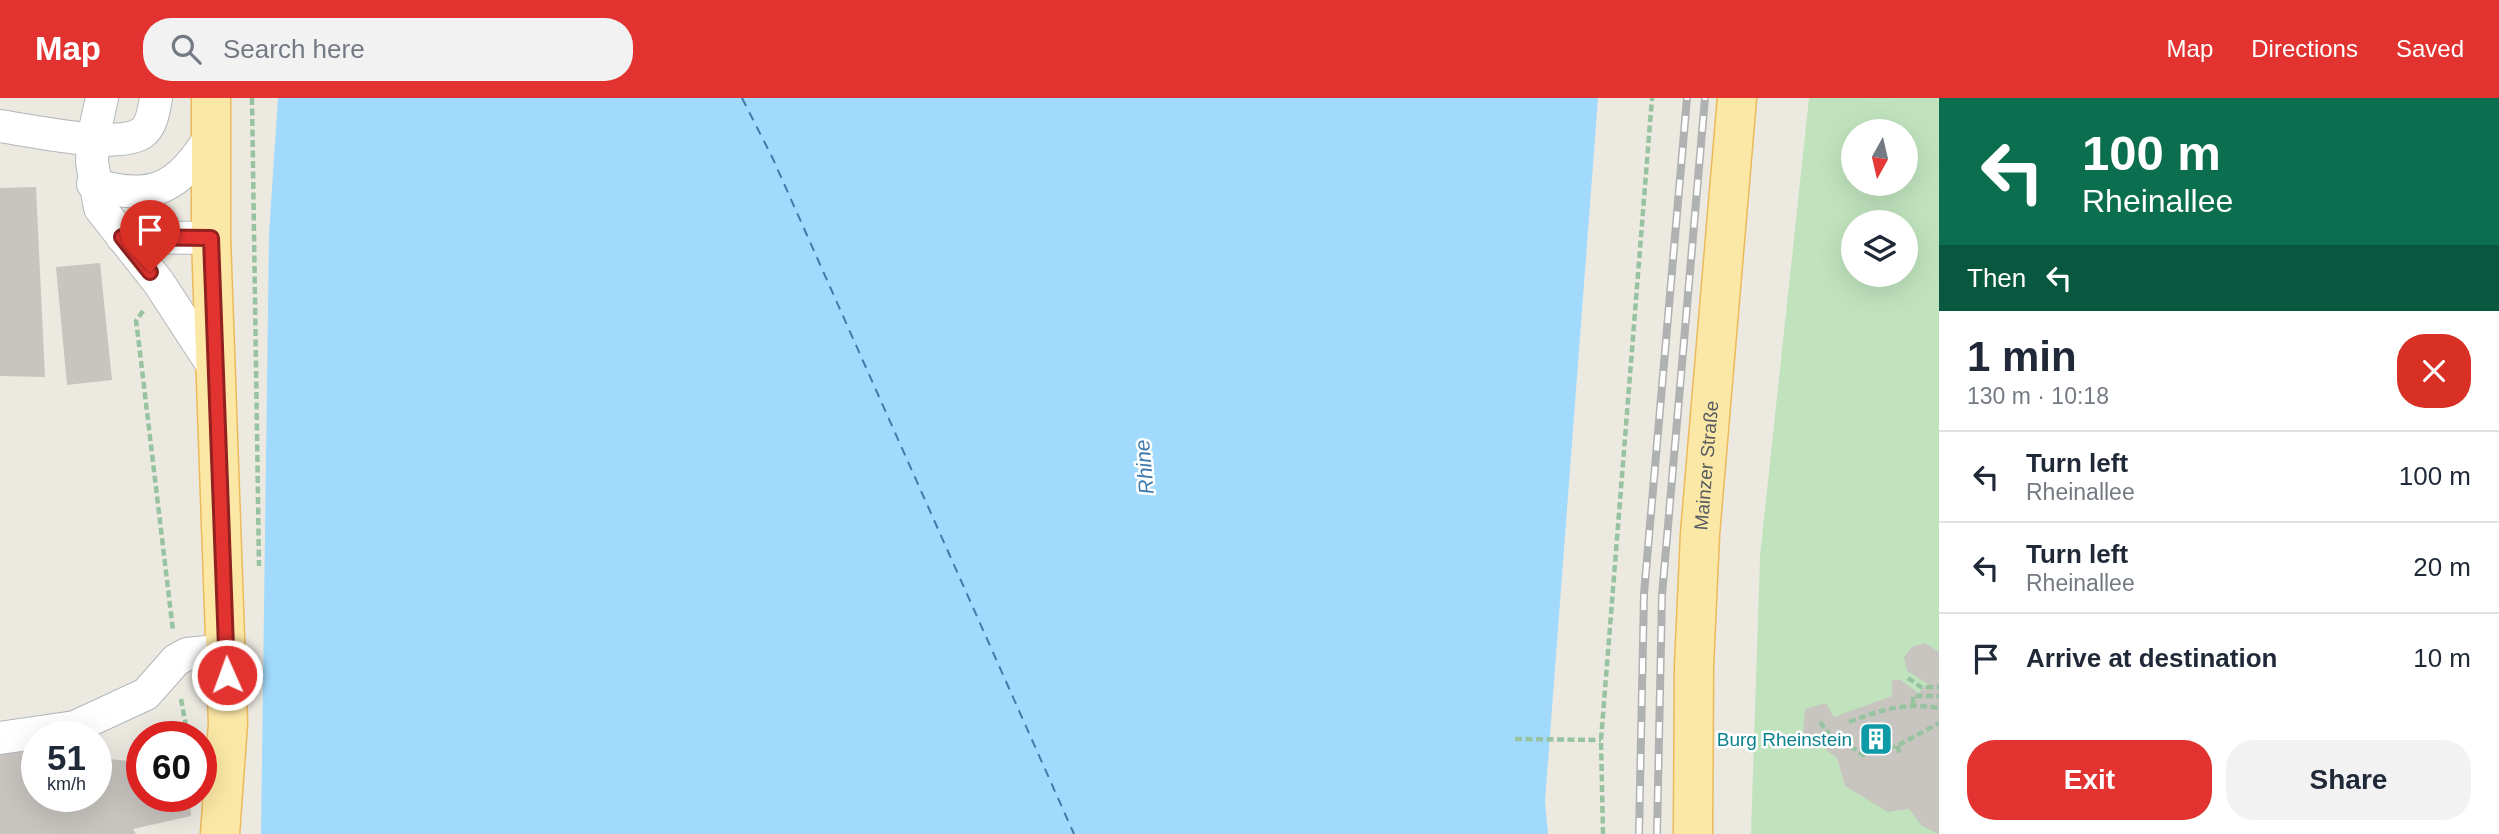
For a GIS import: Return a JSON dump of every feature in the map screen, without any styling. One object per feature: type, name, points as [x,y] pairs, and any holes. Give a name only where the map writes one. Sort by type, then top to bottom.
[{"type":"main road","points":[[211,98],[211,238],[218,374],[228,723],[220,834]]},
{"type":"main road","name":"Mainzer Straße","points":[[1693,834],[1694,666],[1700,534],[1737,98]]},
{"type":"street","points":[[102,98],[93,138],[93,184],[100,208],[159,283],[218,374]]},
{"type":"street","points":[[0,126],[93,138],[129,138],[143,132],[150,120],[156,98]]},
{"type":"street","points":[[93,184],[127,191],[170,184],[186,173],[210,137]]},
{"type":"street","points":[[122,237],[211,238]]},
{"type":"street","points":[[0,738],[75,727],[103,717],[146,694],[176,660],[187,654],[226,650]]},
{"type":"path","points":[[252,98],[258,573]]},
{"type":"path","points":[[1603,834],[1601,740],[1652,98]]},
{"type":"path","points":[[159,283],[136,321],[186,721]]},
{"type":"path","points":[[1908,678],[1921,687],[1939,687]]},
{"type":"path","points":[[1913,704],[1913,696],[1939,696]]},
{"type":"path","points":[[1849,722],[1883,709],[1913,704],[1939,708]]},
{"type":"path","points":[[1820,722],[1837,745],[1850,746],[1863,755],[1897,746],[1939,723]]},
{"type":"path","points":[[1515,739],[1601,740]]},
{"type":"path","points":[[1897,746],[1900,754]]},
{"type":"green space","points":[[1809,98],[1939,98],[1939,834],[1751,834],[1760,556]]},
{"type":"water","name":"Rhine","points":[[278,98],[1598,98],[1545,801],[1548,834],[261,834],[269,234]]},
{"type":"building","points":[[36,187],[45,377],[0,376],[0,188]]},
{"type":"building","points":[[100,263],[112,380],[67,385],[56,267]]},
{"type":"building","name":"Burg Rheinstein","points":[[1925,643],[1939,652],[1939,834],[1922,826],[1909,809],[1888,812],[1845,786],[1837,758],[1803,733],[1805,709],[1826,703],[1834,717],[1892,696],[1892,680],[1901,680],[1918,693],[1928,684],[1907,671],[1904,657],[1912,647]]},
{"type":"building","points":[[21,749],[21,812],[112,812],[112,759],[126,761],[126,812],[191,812],[191,816],[133,829],[136,834],[0,834],[0,752]]},
{"type":"ferry route","points":[[742,98],[773,159],[1074,834]]},
{"type":"railway","points":[[1639,834],[1644,594],[1687,98]]},
{"type":"railway","points":[[1657,834],[1662,595],[1705,98]]},
{"type":"place","name":"Burg Rheinstein","points":[[1876,739]]},
{"type":"route","points":[[150,272],[122,237],[163,240],[211,238],[227,675]]}]
